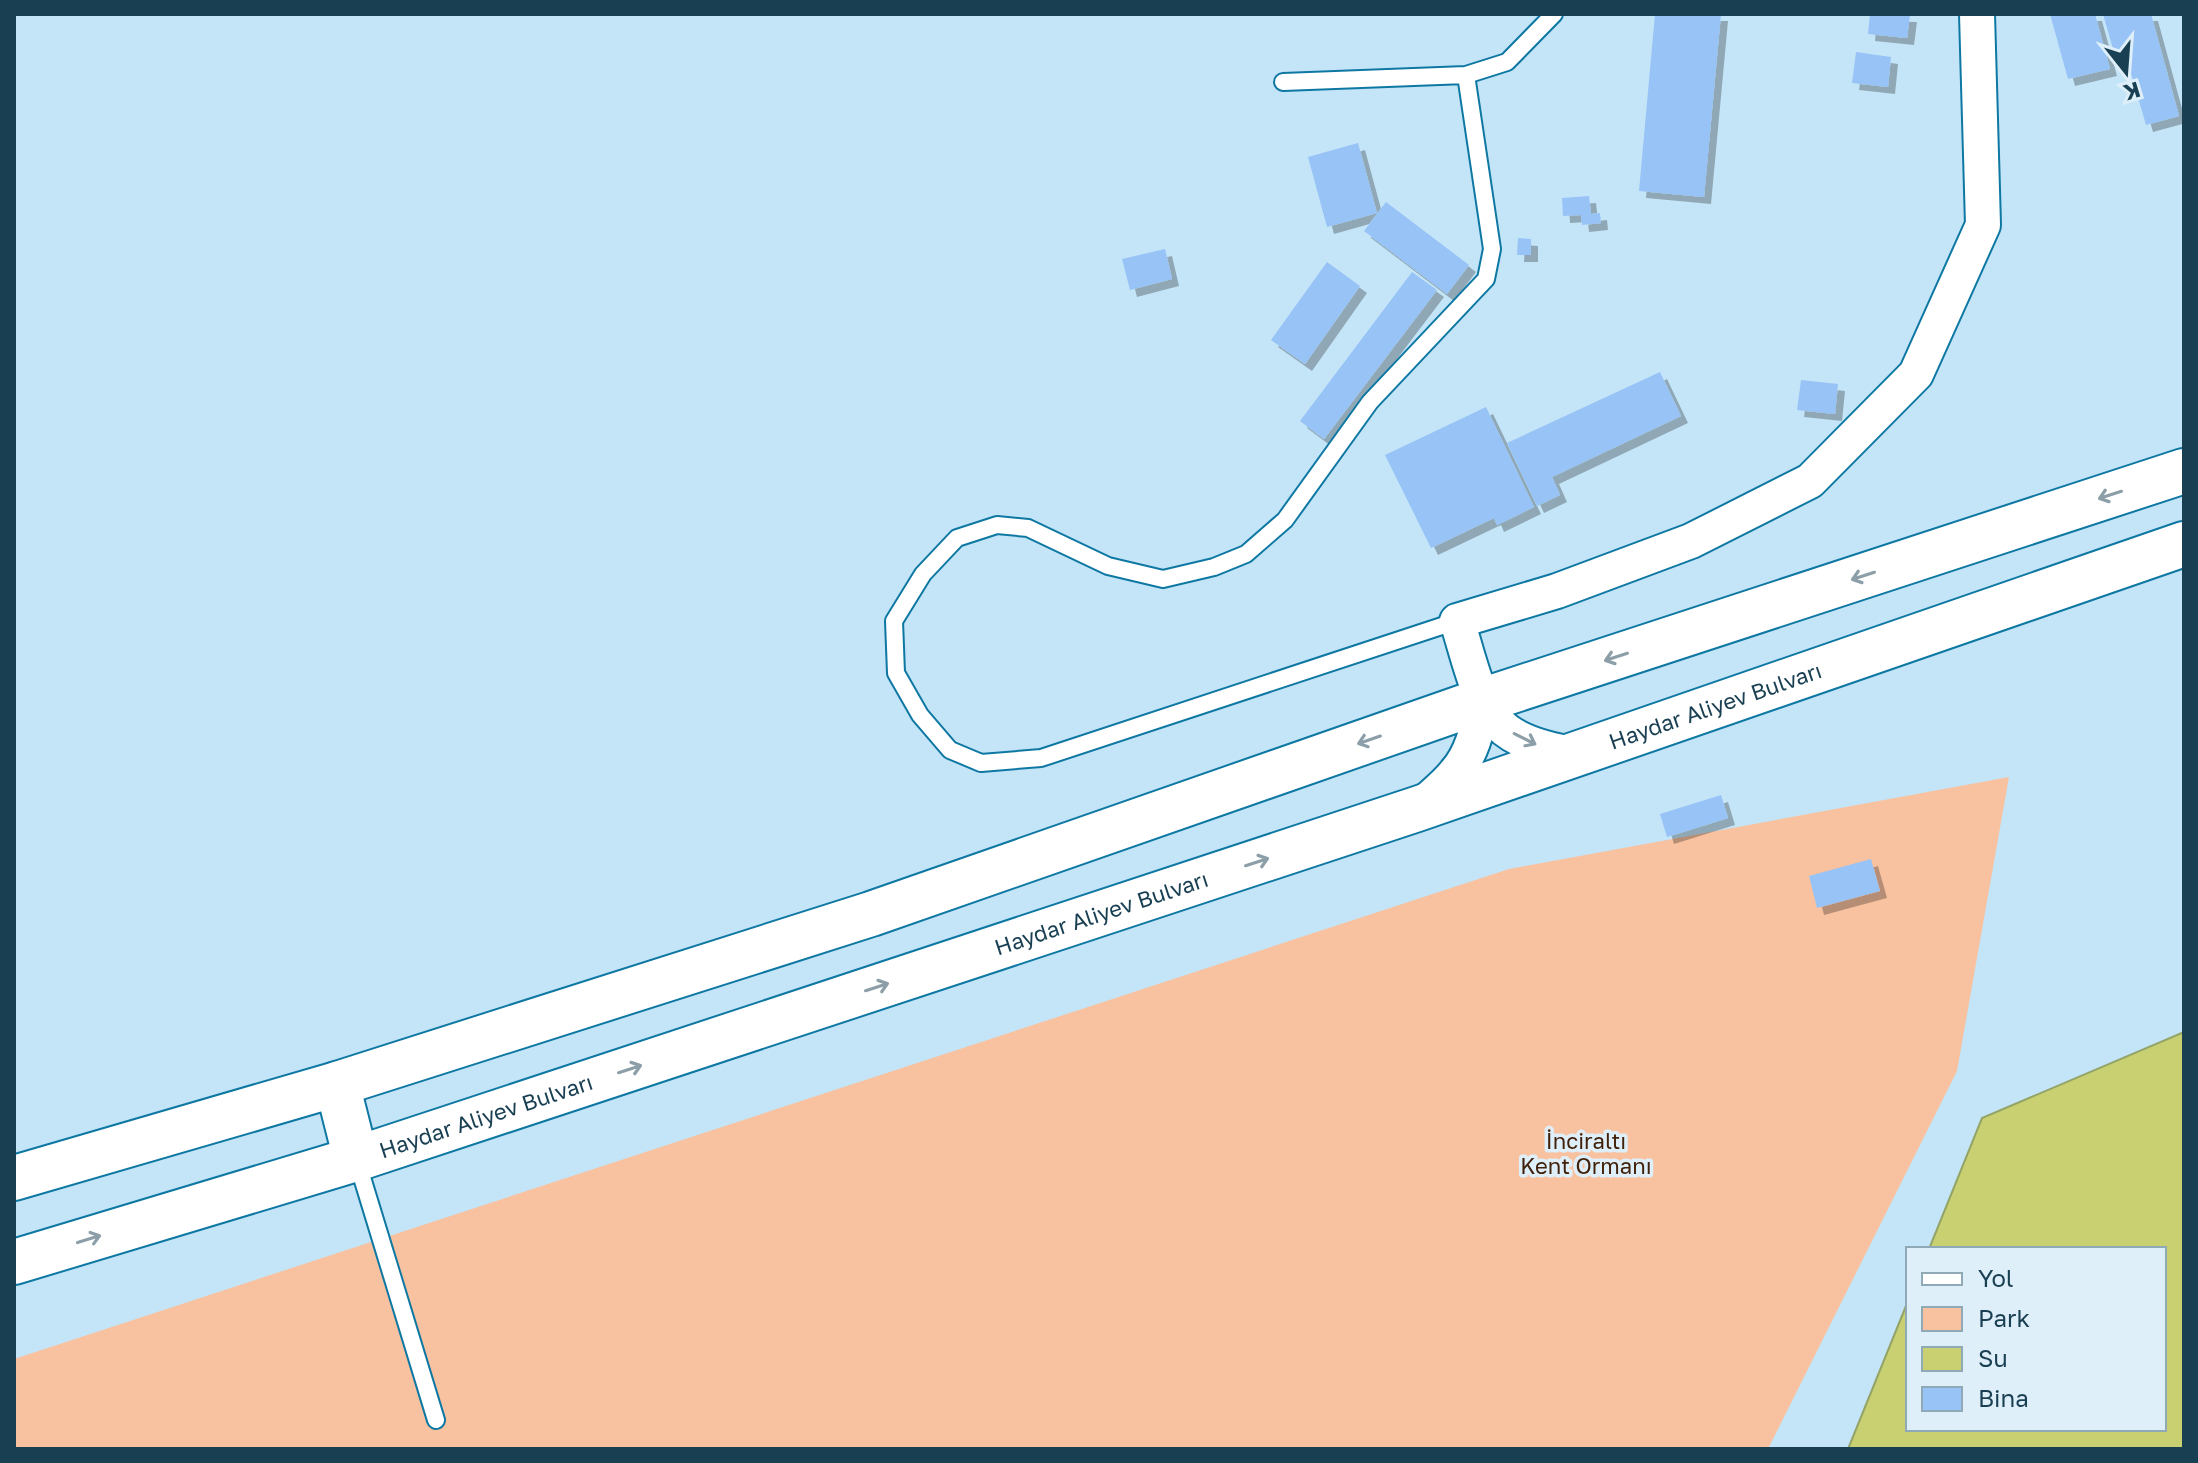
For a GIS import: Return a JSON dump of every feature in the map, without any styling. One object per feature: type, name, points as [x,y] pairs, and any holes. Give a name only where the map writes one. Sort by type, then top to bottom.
[{"type":"main road","points":[[14,1178],[337,1084],[871,914],[1484,700],[2184,471]]},
{"type":"main road","name":"Haydar Aliyev Bulvarı","points":[[14,1262],[356,1159],[1417,809],[2184,544]]},
{"type":"main road","points":[[337,1084],[356,1159]]},
{"type":"street","points":[[1579,755],[1549,750],[1499,725],[1484,700],[1457,621],[1557,591],[1691,541],[1810,481],[1916,374],[1983,225],[1977,14]]},
{"type":"street","points":[[1417,809],[1456,772],[1466,758],[1484,700]]},
{"type":"lane","points":[[1283,82],[1466,75],[1507,62],[1554,14]]},
{"type":"lane","points":[[1457,621],[1041,758],[981,763],[950,750],[920,715],[896,673],[894,621],[923,574],[957,538],[997,525],[1028,528],[1108,566],[1163,579],[1214,567],[1246,554],[1285,520],[1370,402],[1486,279],[1492,249],[1466,75]]},
{"type":"lane","points":[[356,1159],[436,1420]]},
{"type":"green space","name":"İnciraltı Kent Ormanı","points":[[2009,777],[1957,1071],[1768,1449],[14,1449],[14,1359],[1509,869]]},
{"type":"water","points":[[2184,1032],[2184,1449],[1848,1449],[1906,1306],[1906,1431],[2166,1431],[2166,1247],[1930,1247],[1982,1118]]},
{"type":"building","points":[[1655,14],[1721,14],[1704,197],[1639,191]]},
{"type":"building","points":[[1870,14],[1910,15],[1907,38],[1868,34]]},
{"type":"building","points":[[2050,14],[2095,14],[2110,69],[2068,79]]},
{"type":"building","points":[[2103,14],[2151,14],[2179,116],[2146,125],[2128,63],[2118,66]]},
{"type":"building","points":[[1856,52],[1891,57],[1888,87],[1852,83]]},
{"type":"building","points":[[1358,143],[1377,213],[1327,227],[1308,157]]},
{"type":"building","points":[[1589,196],[1591,214],[1600,213],[1601,223],[1582,225],[1581,215],[1563,216],[1562,198]]},
{"type":"building","points":[[1386,202],[1469,265],[1447,294],[1364,231]]},
{"type":"building","points":[[1518,238],[1531,239],[1531,255],[1517,255]]},
{"type":"building","points":[[1165,249],[1172,279],[1130,290],[1122,259]]},
{"type":"building","points":[[1327,262],[1360,286],[1305,364],[1271,340]]},
{"type":"building","points":[[1412,272],[1437,290],[1324,439],[1300,421]]},
{"type":"building","points":[[1660,372],[1681,416],[1552,477],[1560,495],[1537,506],[1507,443]]},
{"type":"building","points":[[1801,380],[1838,384],[1835,414],[1797,410]]},
{"type":"building","points":[[1486,407],[1534,507],[1497,525],[1494,518],[1431,548],[1385,455]]},
{"type":"building","points":[[1721,795],[1728,818],[1667,837],[1660,814]]},
{"type":"building","points":[[1871,859],[1880,891],[1817,908],[1809,876]]}]
